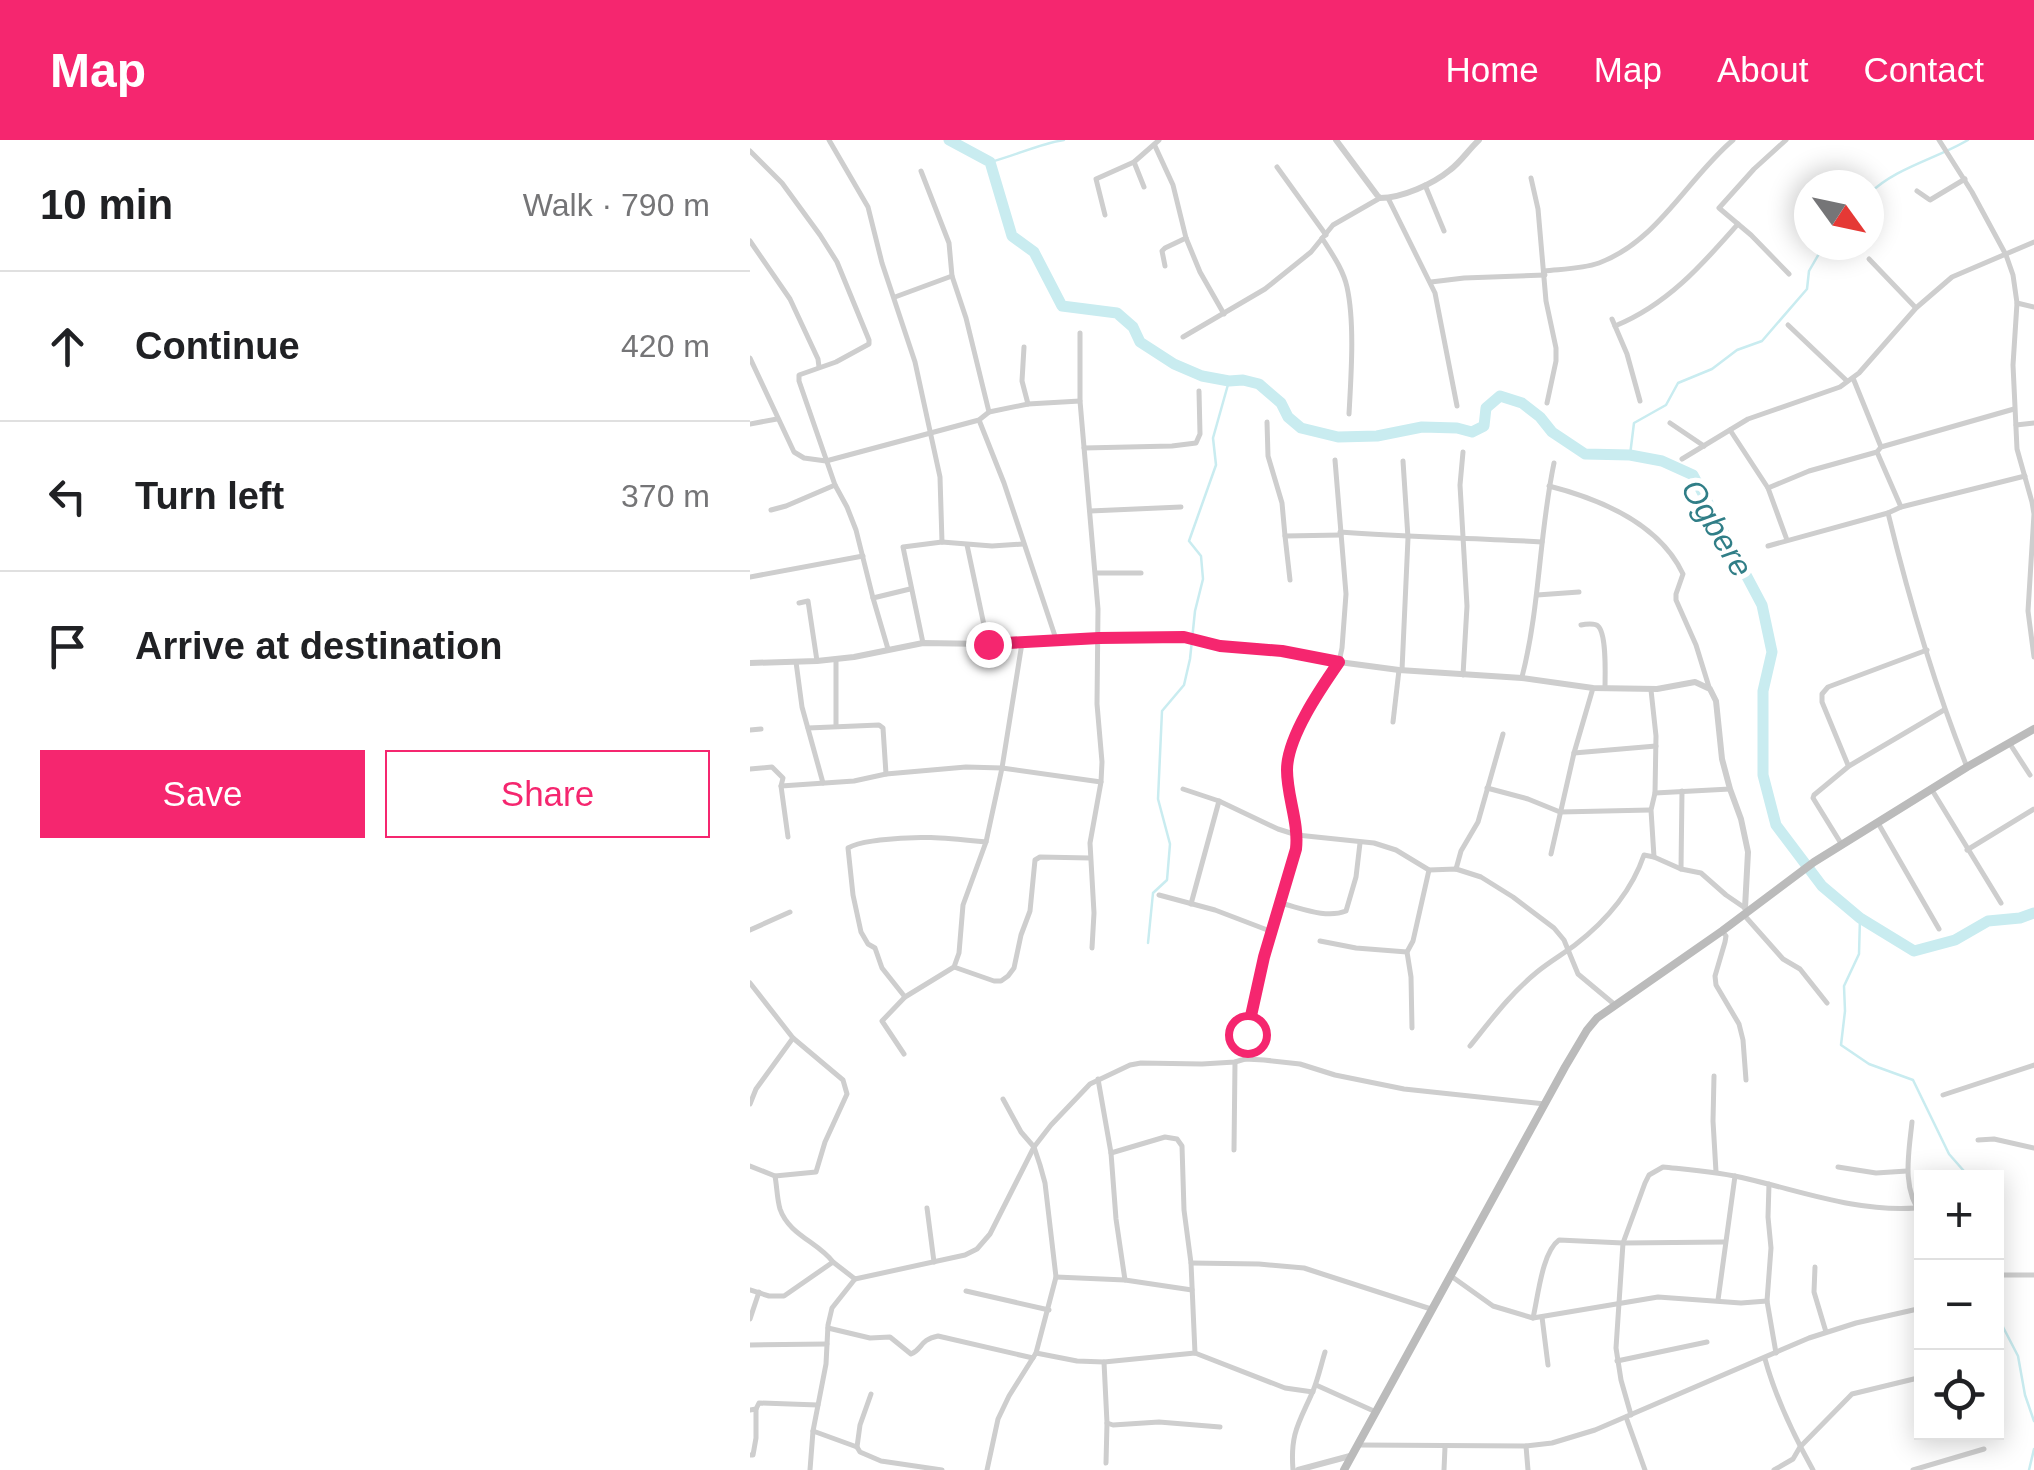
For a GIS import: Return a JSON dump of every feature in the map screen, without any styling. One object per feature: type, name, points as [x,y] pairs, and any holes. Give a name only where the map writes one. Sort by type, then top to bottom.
[{"type":"main road","points":[[1344,1470],[1587,1030],[1614,1004],[1722,931],[1814,862],[2034,729]]},
{"type":"street","points":[[829,140],[868,208],[882,263],[916,362],[940,478],[942,542]]},
{"type":"street","points":[[1336,140],[1384,198],[1430,282],[1440,306],[1456,406]]},
{"type":"street","points":[[1184,336],[1265,289],[1311,252],[1333,225],[1384,198],[1450,171],[1479,140]]},
{"type":"street","points":[[1430,282],[1544,273],[1601,262],[1656,226],[1734,140]]},
{"type":"street","points":[[1786,140],[1754,168],[1720,205],[1720,210],[1789,274]]},
{"type":"street","points":[[1939,140],[1965,179],[2006,255],[2012,275],[2017,303],[2014,409],[2018,449],[2034,514],[2028,611],[2034,657]]},
{"type":"street","points":[[1105,216],[1096,179],[1134,162],[1157,143],[1173,185],[1186,238],[1224,314]]},
{"type":"street","points":[[750,151],[782,183],[837,262],[868,340],[869,344],[836,362],[799,375],[799,381],[835,486],[847,506],[888,650]]},
{"type":"street","points":[[1134,162],[1144,187]]},
{"type":"street","points":[[1277,167],[1324,236],[1347,288],[1350,414]]},
{"type":"street","points":[[921,172],[949,243],[952,276],[989,412]]},
{"type":"street","points":[[1531,178],[1538,209],[1547,309],[1556,348],[1547,403]]},
{"type":"street","points":[[1917,191],[1930,200],[1965,179]]},
{"type":"street","points":[[1425,184],[1444,231]]},
{"type":"street","points":[[1640,401],[1613,323],[1645,311],[1688,279],[1738,224]]},
{"type":"street","points":[[1164,266],[1165,248],[1186,238]]},
{"type":"street","points":[[750,241],[790,299],[819,367]]},
{"type":"street","points":[[1682,459],[1760,415],[1829,392],[1850,380],[1916,308],[1952,276],[2034,242]]},
{"type":"street","points":[[1871,260],[1916,308]]},
{"type":"street","points":[[895,297],[952,276]]},
{"type":"street","points":[[2017,303],[2034,307]]},
{"type":"street","points":[[1788,325],[1850,380],[1901,507]]},
{"type":"street","points":[[1080,333],[1080,401],[1096,572],[1097,704],[1102,762],[1090,858],[1092,948]]},
{"type":"street","points":[[1024,346],[1022,382],[1028,404]]},
{"type":"street","points":[[750,358],[796,454],[826,461],[979,420],[989,412],[1028,404],[1080,401]]},
{"type":"street","points":[[1084,448],[1196,443],[1200,434],[1199,392]]},
{"type":"street","points":[[1768,488],[2014,409]]},
{"type":"street","points":[[750,424],[777,418]]},
{"type":"street","points":[[979,420],[1056,640]]},
{"type":"street","points":[[1267,422],[1268,456],[1282,504],[1290,580]]},
{"type":"street","points":[[1670,423],[1704,446]]},
{"type":"street","points":[[2016,425],[2034,423]]},
{"type":"street","points":[[1730,430],[1768,488],[1787,540]]},
{"type":"street","points":[[1462,452],[1460,485],[1467,588],[1462,675]]},
{"type":"street","points":[[1246,1059],[1251,1009],[1298,835],[1286,767],[1304,720],[1339,662],[1342,648],[1346,594],[1336,460]]},
{"type":"street","points":[[1393,722],[1408,538],[1403,461]]},
{"type":"street","points":[[1522,678],[1531,642],[1554,463]]},
{"type":"street","points":[[1768,546],[2025,476]]},
{"type":"street","points":[[771,510],[835,486]]},
{"type":"street","points":[[1549,486],[1585,495],[1626,516],[1670,553],[1683,574],[1676,600],[1716,700],[1722,759],[1748,852],[1745,911]]},
{"type":"street","points":[[1090,511],[1181,508]]},
{"type":"street","points":[[1888,513],[1907,592],[1944,710],[1967,766]]},
{"type":"street","points":[[1285,536],[1340,534],[1542,542]]},
{"type":"street","points":[[923,643],[903,547],[942,542],[1023,544]]},
{"type":"street","points":[[967,544],[988,644]]},
{"type":"street","points":[[750,576],[863,556]]},
{"type":"street","points":[[1096,572],[1141,573]]},
{"type":"street","points":[[872,598],[910,588]]},
{"type":"street","points":[[1536,595],[1579,592]]},
{"type":"street","points":[[799,603],[808,601],[817,662]]},
{"type":"street","points":[[1581,624],[1592,624],[1601,630],[1605,688]]},
{"type":"street","points":[[750,662],[817,662],[923,643],[1184,637],[1220,646],[1282,651],[1400,670],[1522,678],[1593,688],[1657,689],[1696,682],[1710,689]]},
{"type":"street","points":[[904,1054],[882,1021],[905,996],[954,967],[963,905],[986,842],[1002,768],[1022,643]]},
{"type":"street","points":[[1848,766],[1822,694],[1828,686],[1927,650]]},
{"type":"street","points":[[836,659],[836,726]]},
{"type":"street","points":[[796,662],[802,707],[823,783]]},
{"type":"street","points":[[1650,687],[1656,746],[1656,792],[1651,810],[1654,857]]},
{"type":"street","points":[[1551,854],[1593,688]]},
{"type":"street","points":[[1842,845],[1814,795],[1848,766],[1944,710]]},
{"type":"street","points":[[808,728],[879,725],[883,728],[886,774]]},
{"type":"street","points":[[750,730],[761,729]]},
{"type":"street","points":[[1456,868],[1478,822],[1503,734]]},
{"type":"street","points":[[2010,744],[2030,775]]},
{"type":"street","points":[[1574,754],[1656,746]]},
{"type":"street","points":[[781,786],[966,768],[1002,768],[1101,782]]},
{"type":"street","points":[[750,769],[776,769],[782,778],[788,836]]},
{"type":"street","points":[[1487,788],[1560,812],[1651,810]]},
{"type":"street","points":[[1183,789],[1298,835],[1374,844],[1396,850],[1430,870],[1456,868],[1481,877],[1554,928],[1582,978],[1614,1004]]},
{"type":"street","points":[[1656,792],[1730,789]]},
{"type":"street","points":[[1932,790],[2001,903]]},
{"type":"street","points":[[1680,869],[1682,791]]},
{"type":"street","points":[[1192,904],[1219,801]]},
{"type":"street","points":[[1968,850],[2032,813]]},
{"type":"street","points":[[1878,823],[1938,929]]},
{"type":"street","points":[[905,996],[882,968],[875,948],[861,932],[852,895],[848,848],[908,836],[986,842]]},
{"type":"street","points":[[1280,903],[1317,912],[1346,912],[1360,842]]},
{"type":"street","points":[[1470,1046],[1537,972],[1614,910],[1636,877],[1644,855],[1702,873],[1745,911],[1827,1003]]},
{"type":"street","points":[[954,967],[1002,981],[1014,968],[1030,911],[1035,860],[1090,858]]},
{"type":"street","points":[[1412,1028],[1407,952],[1430,870]]},
{"type":"street","points":[[1159,895],[1270,931]]},
{"type":"street","points":[[750,930],[790,912]]},
{"type":"street","points":[[1722,931],[1725,942],[1716,984],[1738,1024],[1746,1080]]},
{"type":"street","points":[[1320,940],[1356,948],[1407,952]]},
{"type":"street","points":[[750,1166],[774,1176],[816,1172],[824,1142],[846,1094],[843,1080],[794,1038],[751,988]]},
{"type":"street","points":[[750,1104],[794,1038]]},
{"type":"street","points":[[810,1470],[832,1308],[855,1279],[977,1249],[1002,1213],[1034,1147],[1098,1078],[1141,1063],[1246,1059],[1300,1064],[1404,1089],[1544,1104]]},
{"type":"street","points":[[1234,1150],[1235,1062]]},
{"type":"street","points":[[1943,1095],[2034,1065]]},
{"type":"street","points":[[1714,1076],[1716,1172]]},
{"type":"street","points":[[1098,1078],[1125,1280]]},
{"type":"street","points":[[987,1470],[998,1419],[1034,1356],[1056,1277],[1044,1183],[1034,1147],[1003,1099]]},
{"type":"street","points":[[1912,1122],[1907,1172],[1914,1200]]},
{"type":"street","points":[[1111,1153],[1165,1137],[1177,1139],[1182,1146],[1195,1353]]},
{"type":"street","points":[[1978,1140],[2034,1148]]},
{"type":"street","points":[[1644,1470],[1617,1361],[1616,1324],[1623,1243],[1645,1183],[1656,1170],[1663,1166],[1716,1172],[1857,1206],[1914,1208]]},
{"type":"street","points":[[1838,1167],[1907,1172]]},
{"type":"street","points":[[774,1176],[786,1222],[855,1279]]},
{"type":"street","points":[[1718,1300],[1734,1176]]},
{"type":"street","points":[[1769,1184],[1771,1248],[1767,1301],[1776,1353]]},
{"type":"street","points":[[927,1208],[934,1262]]},
{"type":"street","points":[[1533,1318],[1547,1259],[1559,1240],[1725,1242]]},
{"type":"street","points":[[750,1290],[784,1296],[833,1262]]},
{"type":"street","points":[[1191,1262],[1304,1268],[1432,1309]]},
{"type":"street","points":[[1815,1267],[1814,1292],[1826,1332]]},
{"type":"street","points":[[2004,1275],[2034,1275]]},
{"type":"street","points":[[1450,1276],[1493,1306],[1533,1318],[1658,1298],[1767,1301]]},
{"type":"street","points":[[1056,1277],[1125,1280],[1192,1290]]},
{"type":"street","points":[[966,1291],[1048,1310]]},
{"type":"street","points":[[750,1318],[759,1292]]},
{"type":"street","points":[[1358,1445],[1526,1446],[1565,1440],[1826,1332],[1914,1310]]},
{"type":"street","points":[[1542,1317],[1548,1365]]},
{"type":"street","points":[[828,1328],[870,1338],[890,1337],[911,1354],[926,1338],[938,1336],[1077,1361],[1195,1353],[1285,1388],[1314,1389],[1376,1412]]},
{"type":"street","points":[[1617,1361],[1707,1342]]},
{"type":"street","points":[[750,1346],[827,1344]]},
{"type":"street","points":[[1325,1352],[1314,1389],[1296,1427],[1292,1444],[1295,1470],[1352,1456]]},
{"type":"street","points":[[1765,1359],[1774,1392],[1813,1470]]},
{"type":"street","points":[[1104,1362],[1106,1463]]},
{"type":"street","points":[[1774,1470],[1793,1458],[1852,1394],[1914,1380]]},
{"type":"street","points":[[857,1447],[871,1394]]},
{"type":"street","points":[[750,1455],[756,1438],[753,1410],[759,1403],[819,1405]]},
{"type":"street","points":[[1107,1423],[1159,1422],[1220,1428]]},
{"type":"street","points":[[814,1431],[881,1461],[942,1470]]},
{"type":"street","points":[[1526,1446],[1528,1470]]},
{"type":"street","points":[[1444,1470],[1445,1447]]},
{"type":"street","points":[[1913,1470],[1984,1448]]},
{"type":"waterway","name":"Ogbere","points":[[949,140],[990,162],[1012,236],[1034,252],[1062,306],[1117,313],[1133,327],[1140,342],[1174,364],[1202,376],[1259,384],[1301,428],[1338,437],[1377,436],[1422,427],[1472,432],[1484,426],[1486,408],[1500,396],[1522,403],[1552,432],[1585,454],[1630,455],[1662,461],[1693,475],[1762,605],[1772,652],[1763,691],[1763,775],[1776,825],[1822,886],[1860,918],[1914,951],[1955,940],[1988,921],[2034,913]]},
{"type":"waterway","points":[[990,162],[1064,140]]},
{"type":"waterway","points":[[1884,182],[1968,140]]},
{"type":"waterway","points":[[1630,455],[1634,423],[1666,405],[1678,383],[1712,369],[1737,350],[1762,341],[1807,289],[1809,271],[1815,260]]},
{"type":"waterway","points":[[1148,943],[1153,893],[1167,880],[1170,844],[1158,799],[1162,711],[1184,685],[1190,659],[1203,579],[1201,556],[1189,541],[1216,465],[1213,438],[1229,381]]},
{"type":"waterway","points":[[1860,918],[1859,954],[1844,986],[1841,1045],[1869,1064],[1913,1080],[1949,1154],[1963,1170]]},
{"type":"waterway","points":[[2004,1329],[2018,1356],[2034,1421]]},
{"type":"waterway","points":[[2029,1470],[2034,1449]]},
{"type":"route","points":[[988,644],[1184,637],[1220,646],[1282,651],[1339,662],[1304,720],[1286,767],[1298,835],[1296,849],[1270,931],[1247,1034]]}]
